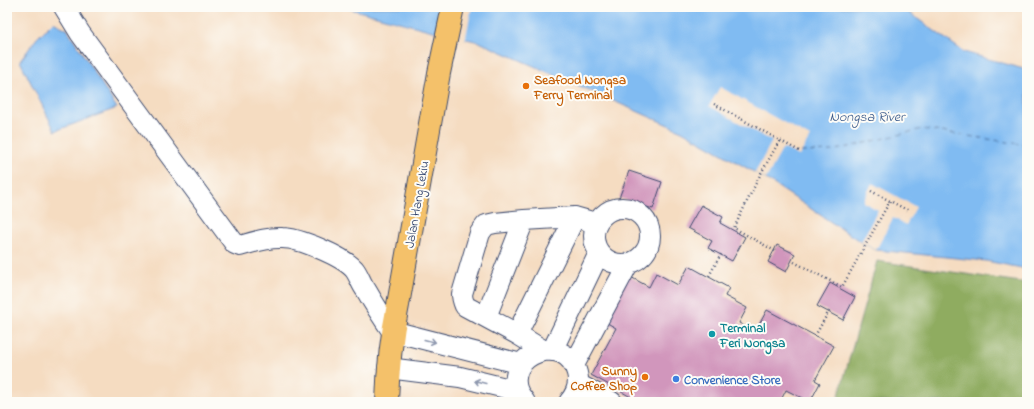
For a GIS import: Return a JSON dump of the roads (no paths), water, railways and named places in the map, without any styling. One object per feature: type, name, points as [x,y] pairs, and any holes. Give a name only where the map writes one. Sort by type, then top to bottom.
[{"type":"highway","name":"Jalan Hang Lekiu","points":[[387,402],[388,368],[392,331],[400,297],[439,74],[453,7]]},
{"type":"lane","points":[[64,7],[80,33],[231,241],[240,246],[272,238],[283,238],[298,241],[329,252],[353,269],[364,289],[392,331],[521,364]]},
{"type":"lane","points":[[625,207],[636,211],[645,218],[650,229],[651,240],[646,251],[639,259],[628,264],[617,264],[607,260],[599,253],[593,238],[596,223],[603,214],[613,208],[625,207]]},
{"type":"lane","points":[[518,334],[575,217]]},
{"type":"lane","points":[[569,402],[574,396],[578,384],[578,378],[574,365],[568,358],[560,353],[547,350],[465,306],[462,299],[462,294],[480,232],[486,225],[524,220],[575,217],[596,223]]},
{"type":"lane","points":[[486,317],[524,220]]},
{"type":"lane","points":[[522,396],[516,377],[521,364],[531,355],[547,350],[599,253]]},
{"type":"lane","points":[[574,365],[628,264]]},
{"type":"lane","points":[[388,368],[460,377],[522,396]]},
{"type":"lane","points":[[578,384],[612,402]]},
{"type":"water","name":"Nongsa River","points":[[343,7],[901,7],[964,52],[1027,70],[1027,269],[986,261],[876,250],[861,242],[766,179],[682,131],[479,42]]},
{"type":"water","points":[[53,22],[67,29],[117,108],[55,131],[20,61],[37,38]]},
{"type":"place","name":"Seafood Nongsa Ferry Terminal","points":[[526,86]]},
{"type":"place","name":"Terminal Feri Nongsa","points":[[712,334]]},
{"type":"place","name":"Sunny Coffee Shop","points":[[645,377]]},
{"type":"place","name":"Convenience Store","points":[[676,379]]}]
